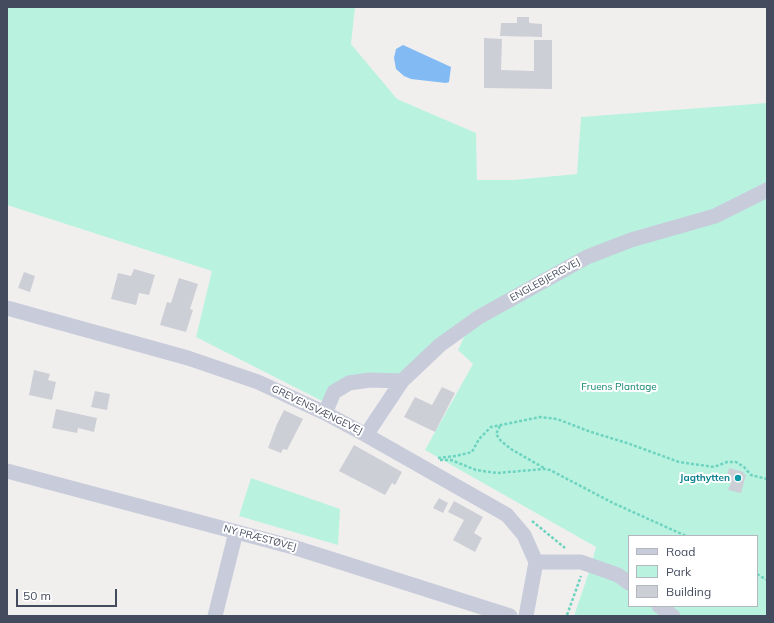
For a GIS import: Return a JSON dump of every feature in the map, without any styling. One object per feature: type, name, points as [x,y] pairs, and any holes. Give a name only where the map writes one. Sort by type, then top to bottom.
[{"type":"street","name":"ENGLEBJERGVEJ","points":[[366,434],[402,381],[440,345],[478,317],[587,257],[631,240],[715,216],[767,190]]},
{"type":"street","name":"GREVENSVÆNGEVEJ","points":[[7,308],[195,360],[258,382],[324,412],[366,434],[507,515],[524,535],[536,562]]},
{"type":"street","points":[[324,412],[334,392],[348,383],[370,380],[402,381]]},
{"type":"street","name":"NY PRÆSTØVEJ","points":[[7,471],[293,547],[510,616]]},
{"type":"street","points":[[215,616],[236,532]]},
{"type":"street","points":[[526,616],[536,562],[581,562],[618,575],[628,583]]},
{"type":"street","points":[[660,607],[673,616]]},
{"type":"path","points":[[684,535],[613,503],[550,470],[544,469],[497,473],[476,470],[451,460],[437,459],[472,452],[479,438],[492,427],[540,417],[557,419],[679,462],[714,467],[727,462],[736,462],[744,467],[750,475],[767,479]]},
{"type":"path","points":[[501,425],[496,434],[500,441],[544,469]]},
{"type":"path","points":[[758,575],[767,580]]},
{"type":"green space","name":"Fruens Plantage","points":[[7,7],[355,7],[351,44],[397,99],[476,133],[477,180],[513,180],[577,174],[581,117],[767,103],[767,616],[574,616],[596,547],[425,450],[473,364],[458,350],[477,309],[441,338],[401,374],[350,377],[324,402],[196,337],[212,271],[7,205]]},
{"type":"green space","points":[[251,478],[340,509],[338,545],[239,516]]},
{"type":"water","points":[[403,45],[451,67],[449,82],[446,83],[411,79],[404,76],[396,69],[394,58],[396,49]]},
{"type":"building","points":[[517,17],[529,17],[529,23],[542,24],[542,37],[500,36],[501,23],[517,23]]},
{"type":"building","points":[[484,38],[502,39],[501,70],[534,71],[534,40],[552,40],[552,89],[484,88]]},
{"type":"building","points":[[134,269],[155,275],[149,295],[139,293],[136,305],[111,299],[118,273],[131,276]]},
{"type":"building","points":[[24,272],[35,276],[30,292],[18,288]]},
{"type":"building","points":[[179,278],[198,284],[190,309],[193,310],[186,332],[160,325],[167,302],[171,303]]},
{"type":"building","points":[[34,370],[50,374],[48,380],[56,382],[52,400],[29,395]]},
{"type":"building","points":[[442,387],[455,393],[435,432],[404,417],[415,397],[432,405]]},
{"type":"building","points":[[95,391],[110,394],[107,410],[91,407]]},
{"type":"building","points":[[56,409],[97,418],[94,432],[78,428],[77,433],[52,428]]},
{"type":"building","points":[[284,410],[303,419],[287,450],[283,449],[281,453],[268,448]]},
{"type":"building","points":[[354,445],[402,472],[395,485],[392,483],[385,495],[339,471]]},
{"type":"building","name":"Jagthytten","points":[[729,468],[744,472],[743,474],[746,475],[741,493],[728,490],[731,482],[726,481]]},
{"type":"building","points":[[439,498],[448,503],[443,513],[433,508]]},
{"type":"building","points":[[454,501],[483,517],[474,533],[482,538],[475,552],[453,540],[464,520],[448,512]]},
{"type":"place","name":"Jagthytten","points":[[738,478]]}]
